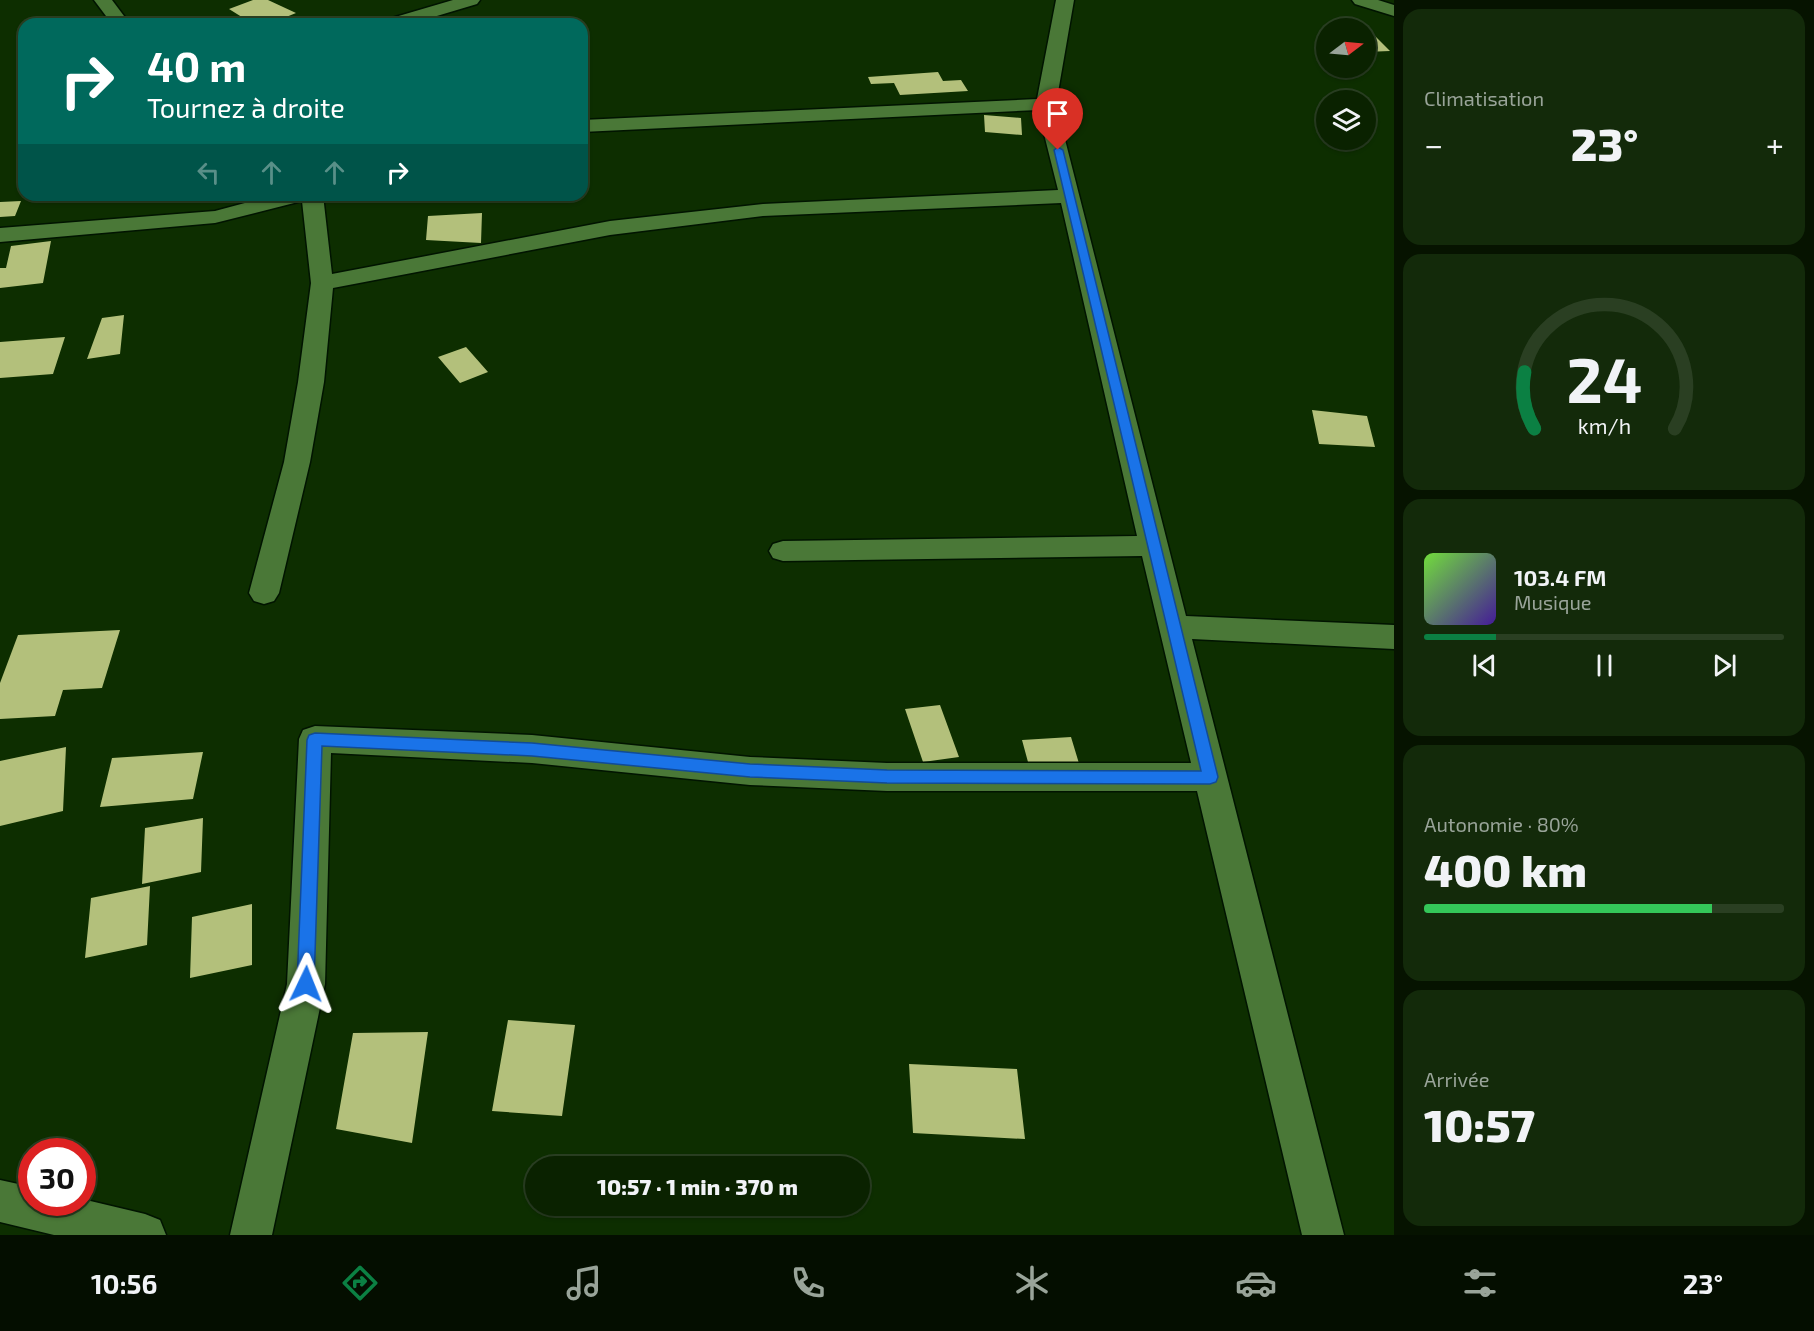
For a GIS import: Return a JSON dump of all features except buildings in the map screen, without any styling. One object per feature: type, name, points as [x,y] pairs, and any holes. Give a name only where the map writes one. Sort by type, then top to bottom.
[{"type":"street","points":[[104,0],[117,18]]},
{"type":"street","points":[[411,18],[471,0]]},
{"type":"street","points":[[1065,0],[1046,105],[1323,1235]]},
{"type":"street","points":[[1361,0],[1394,11]]},
{"type":"street","points":[[588,126],[1046,105]]},
{"type":"street","points":[[322,283],[610,228],[763,210],[1070,196]]},
{"type":"street","points":[[209,201],[215,217]]},
{"type":"street","points":[[0,235],[215,217],[277,201]]},
{"type":"street","points":[[264,592],[297,462],[311,382],[322,283],[313,201]]},
{"type":"street","points":[[783,551],[1154,546]]},
{"type":"street","points":[[1174,627],[1394,637]]},
{"type":"street","points":[[251,1235],[306,984],[315,740],[532,749],[750,771],[876,776],[1210,777]]},
{"type":"street","points":[[0,1201],[145,1235]]},
{"type":"route","points":[[306,984],[315,740],[532,749],[750,771],[887,777],[1210,777],[1058,150]]}]
